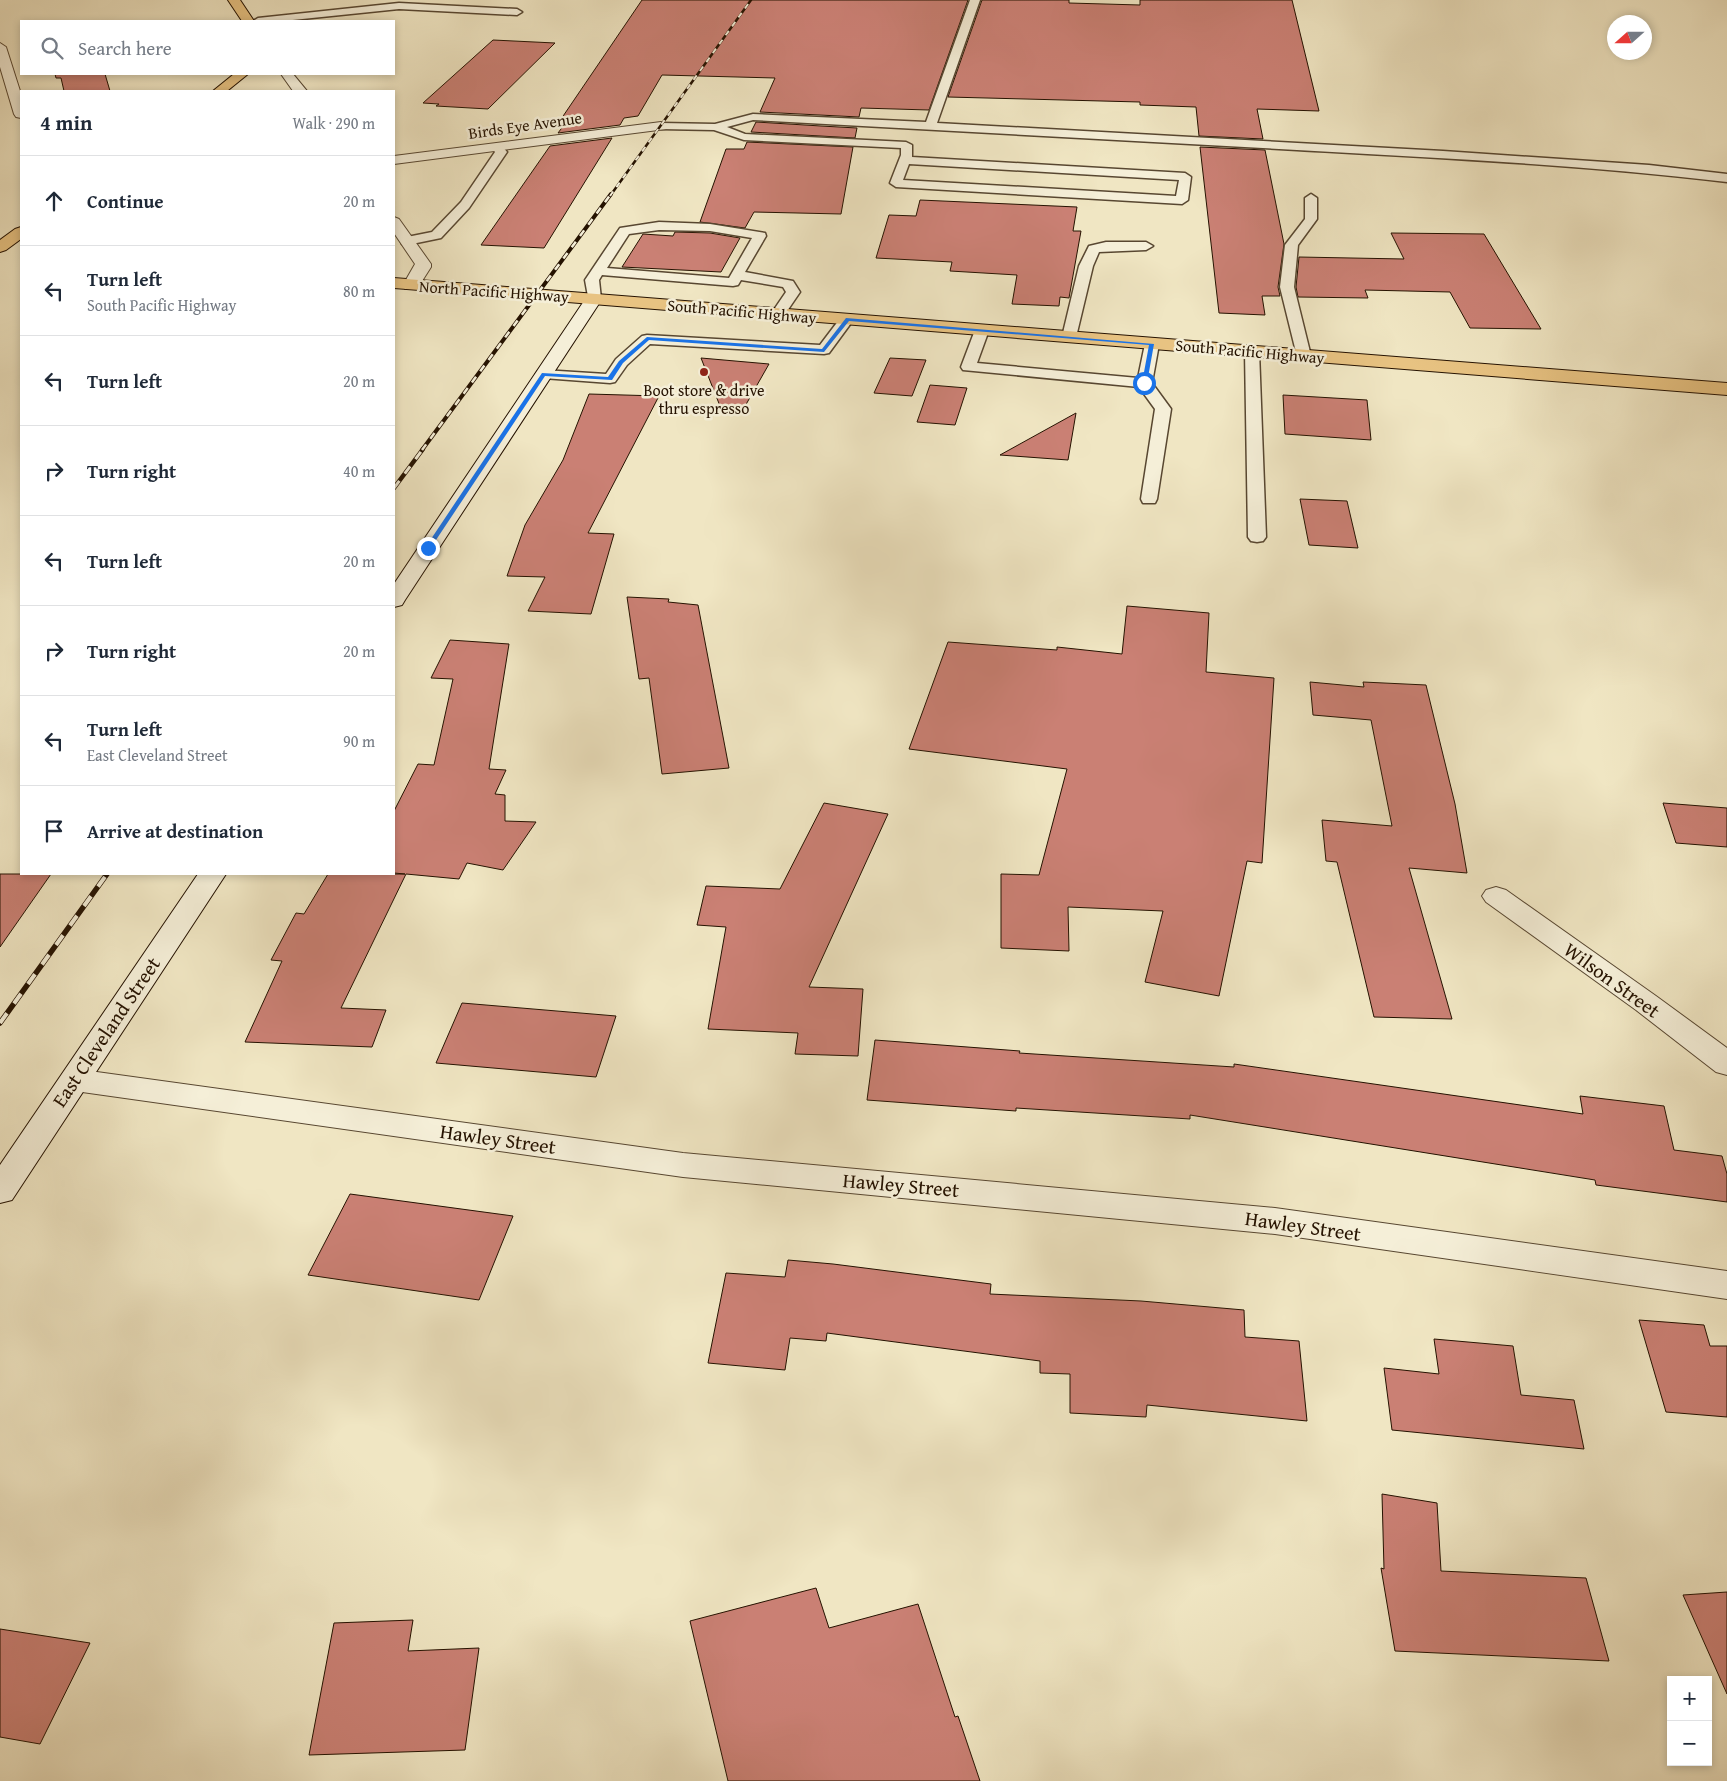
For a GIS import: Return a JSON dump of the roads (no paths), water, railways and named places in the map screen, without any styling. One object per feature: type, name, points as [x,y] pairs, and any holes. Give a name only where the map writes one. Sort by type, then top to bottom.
[{"type":"main road","points":[[234,0],[247,20]]},
{"type":"main road","points":[[220,90],[241,75]]},
{"type":"main road","points":[[0,247],[20,233]]},
{"type":"main road","points":[[0,252],[20,253]]},
{"type":"main road","name":"North Pacific Highway","points":[[395,283],[594,299]]},
{"type":"main road","name":"South Pacific Highway","points":[[594,299],[1727,389]]},
{"type":"street","points":[[0,47],[20,111]]},
{"type":"street","points":[[289,75],[299,90]]},
{"type":"street","name":"Birds Eye Avenue","points":[[395,160],[661,126]]},
{"type":"street","points":[[395,223],[424,264],[424,267],[411,285]]},
{"type":"street","points":[[395,598],[594,299]]},
{"type":"street","name":"East Cleveland Street","points":[[0,1191],[211,875]]},
{"type":"street","name":"Wilson Street","points":[[1496,896],[1646,1003],[1727,1064]]},
{"type":"street","name":"Hawley Street","points":[[75,1080],[683,1165],[1275,1221],[1727,1285]]},
{"type":"lane","points":[[930,126],[975,0]]},
{"type":"lane","points":[[267,20],[399,6],[516,12]]},
{"type":"lane","points":[[661,126],[715,127],[753,117],[1463,157],[1649,169],[1727,178]]},
{"type":"lane","points":[[715,127],[744,137],[906,145],[907,155],[905,160],[896,183],[1182,200],[1186,177],[905,160]]},
{"type":"lane","points":[[407,241],[436,235],[465,205],[501,152],[497,147]]},
{"type":"lane","points":[[1304,356],[1287,287],[1292,245],[1311,219],[1311,198]]},
{"type":"lane","points":[[594,299],[592,280],[625,231],[666,224],[734,230],[760,236],[733,282],[599,272]]},
{"type":"lane","points":[[1069,337],[1086,266],[1094,249],[1106,246],[1146,246]]},
{"type":"lane","points":[[737,275],[788,284],[792,292],[778,314]]},
{"type":"lane","points":[[544,374],[610,379],[621,362],[647,339],[824,350],[847,319]]},
{"type":"lane","points":[[982,330],[968,368],[1144,383],[1163,408],[1149,499]]},
{"type":"lane","points":[[1144,383],[1152,344]]},
{"type":"lane","points":[[1252,352],[1257,537]]},
{"type":"railway","points":[[610,196],[751,0]]},
{"type":"railway","points":[[422,450],[611,194]]},
{"type":"railway","points":[[395,487],[423,449]]},
{"type":"railway","points":[[0,1023],[106,875]]},
{"type":"place","name":"Boot store & drive thru espresso","points":[[704,372]]}]
